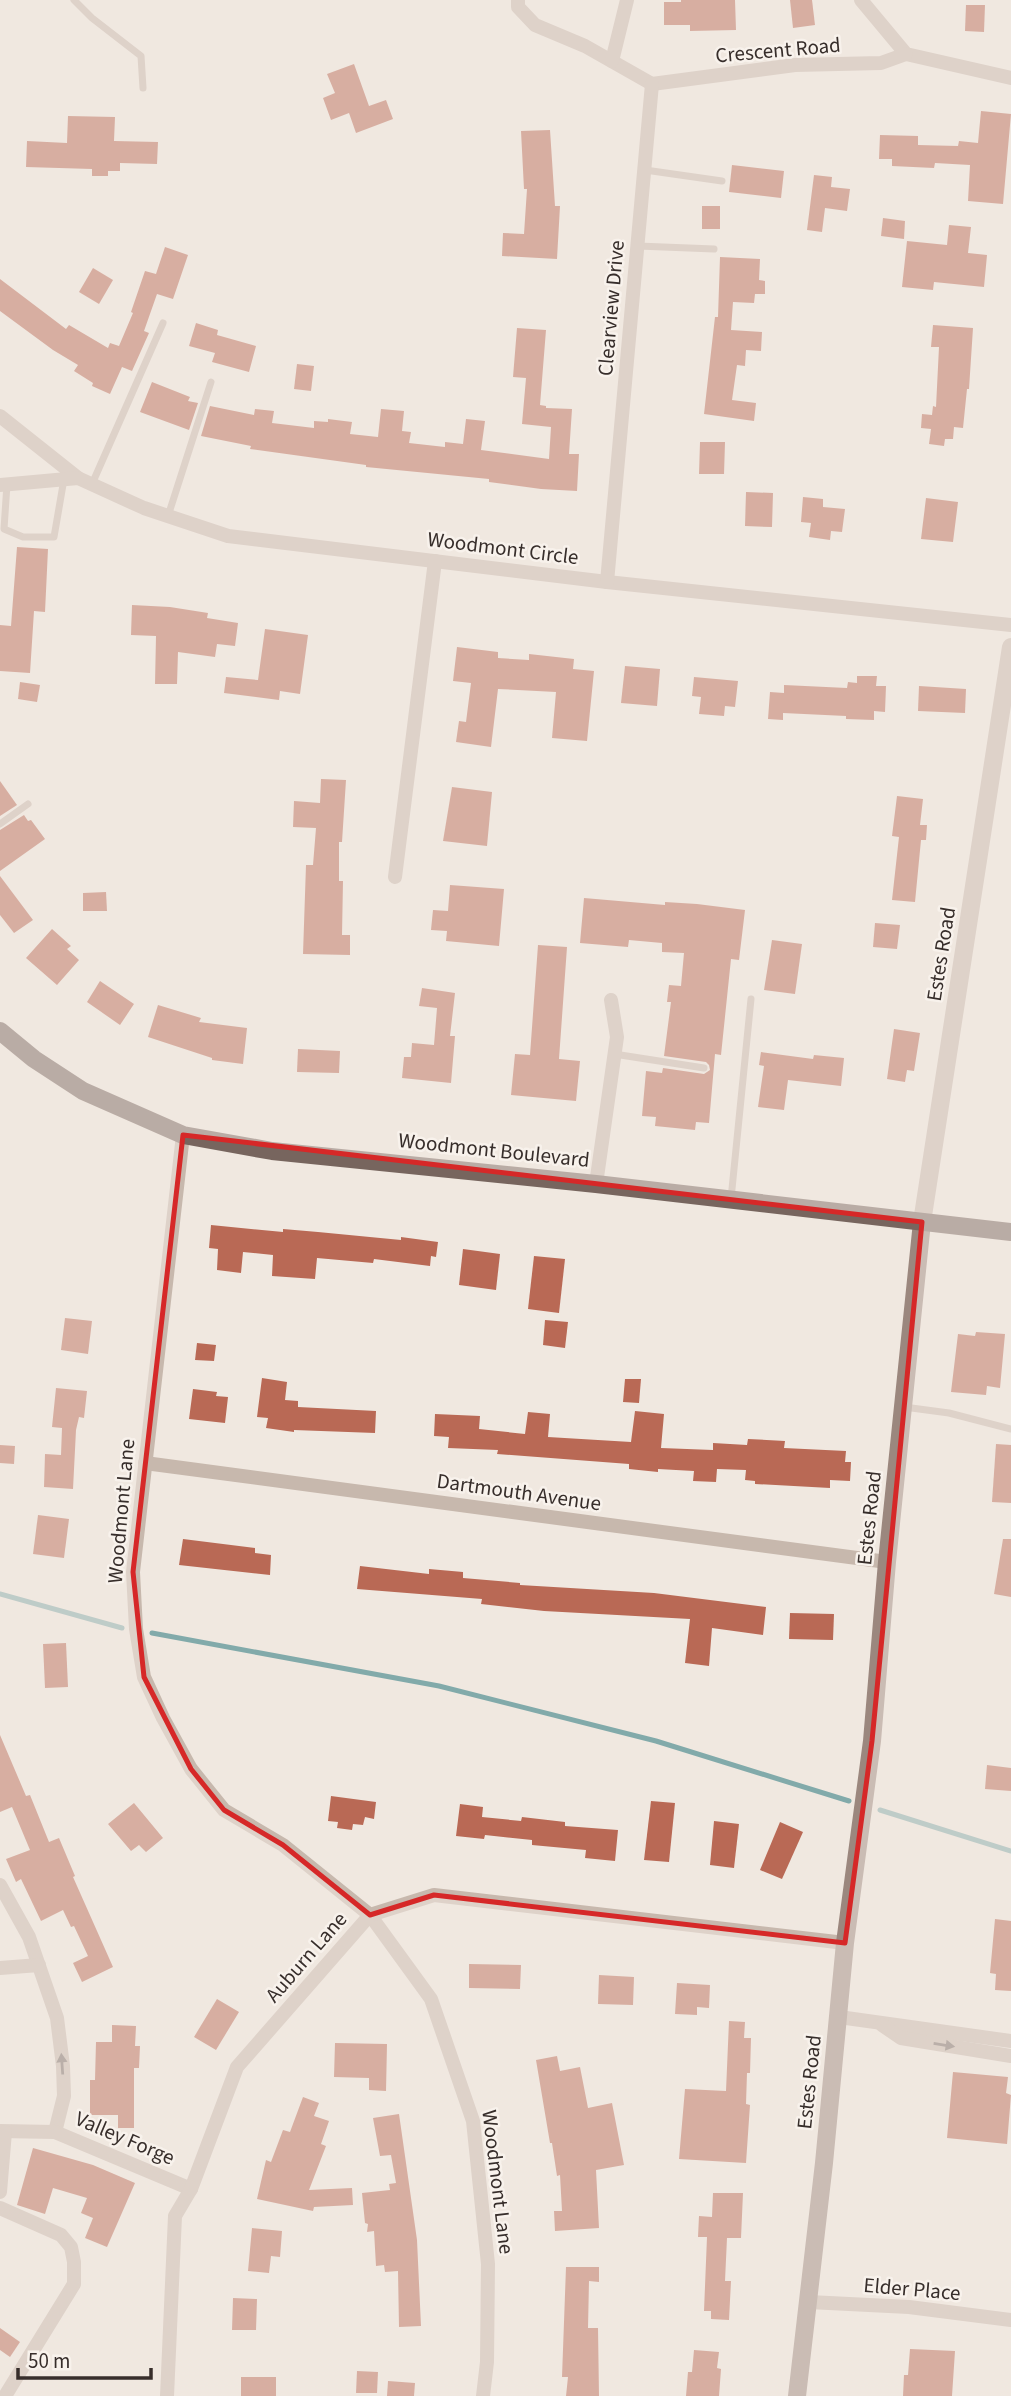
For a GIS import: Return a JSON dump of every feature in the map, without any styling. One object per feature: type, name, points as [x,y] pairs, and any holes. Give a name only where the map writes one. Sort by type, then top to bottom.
[{"type":"main road","name":"Woodmont Boulevard","points":[[0,1031],[34,1059],[83,1091],[183,1135],[272,1150],[1011,1232]]},
{"type":"main road","name":"Estes Road","points":[[797,2396],[845,1943],[871,1751],[887,1562],[922,1222]]},
{"type":"street","points":[[518,0],[517,7],[535,25],[585,46],[652,84]]},
{"type":"street","points":[[612,61],[627,0]]},
{"type":"street","points":[[861,0],[906,54]]},
{"type":"street","name":"Crescent Road","points":[[652,84],[795,65],[881,63],[906,54],[1011,78]]},
{"type":"street","name":"Clearview Drive","points":[[607,582],[652,84]]},
{"type":"street","points":[[1,419],[71,479]]},
{"type":"street","name":"Woodmont Circle","points":[[3,484],[71,479],[92,484],[144,508],[228,536],[607,582],[1011,625]]},
{"type":"street","points":[[395,877],[435,561]]},
{"type":"street","name":"Estes Road","points":[[922,1222],[1011,648]]},
{"type":"street","points":[[596,1184],[617,1037],[611,1000]]},
{"type":"street","name":"Woodmont Lane","points":[[183,1135],[133,1572],[136,1629],[144,1677],[191,1769],[224,1810],[283,1844],[370,1915],[431,1999],[473,2121],[488,2264],[487,2362],[483,2396]]},
{"type":"street","name":"Dartmouth Avenue","points":[[145,1463],[887,1562]]},
{"type":"street","points":[[0,1885],[29,1937],[57,2018],[64,2096],[55,2132]]},
{"type":"street","name":"Auburn Lane","points":[[167,2396],[175,2216],[191,2189],[237,2067],[370,1915],[434,1895],[845,1943]]},
{"type":"street","points":[[0,1969],[39,1965]]},
{"type":"street","points":[[839,2017],[1011,2040]]},
{"type":"street","points":[[881,2024],[901,2038],[1011,2056]]},
{"type":"street","points":[[0,2192],[3,2132]]},
{"type":"street","name":"Valley Forge","points":[[3,2132],[55,2132],[191,2189]]},
{"type":"street","points":[[0,2208],[61,2235],[71,2247],[74,2262],[74,2284],[5,2396]]},
{"type":"street","name":"Elder Place","points":[[809,2302],[909,2307],[1011,2320]]},
{"type":"lane","points":[[74,0],[92,18],[141,56],[143,88]]},
{"type":"lane","points":[[644,170],[722,181]]},
{"type":"lane","points":[[637,246],[714,249]]},
{"type":"lane","points":[[92,484],[163,323]]},
{"type":"lane","points":[[168,516],[211,382]]},
{"type":"lane","points":[[3,484],[4,529],[23,537],[54,537],[71,479]]},
{"type":"lane","points":[[0,824],[27,804]]},
{"type":"lane","points":[[731,1199],[751,999]]},
{"type":"lane","points":[[614,1054],[704,1068]]},
{"type":"lane","points":[[903,1407],[948,1413],[1011,1429]]},
{"type":"highlighted area","points":[[183,1135],[922,1222],[872,1741],[845,1943],[434,1895],[370,1915],[283,1845],[224,1810],[191,1769],[144,1677],[133,1572]]},
{"type":"building","points":[[735,0],[736,30],[690,31],[690,25],[664,25],[664,2]]},
{"type":"building","points":[[790,0],[812,0],[815,25],[793,28]]},
{"type":"building","points":[[966,5],[985,5],[984,32],[965,31]]},
{"type":"building","points":[[354,64],[369,106],[386,100],[393,119],[356,133],[349,113],[331,120],[323,98],[335,93],[327,74]]},
{"type":"building","points":[[981,111],[1011,114],[1003,204],[968,201],[970,165],[935,163],[934,168],[892,166],[892,159],[879,159],[880,135],[918,136],[918,145],[958,146],[959,141],[978,143]]},
{"type":"building","points":[[68,116],[115,117],[114,141],[158,142],[157,164],[120,163],[120,171],[108,171],[108,176],[92,176],[92,169],[26,167],[27,141],[67,143]]},
{"type":"building","points":[[550,130],[555,206],[560,206],[557,259],[502,256],[503,233],[524,234],[527,189],[524,189],[521,131]]},
{"type":"building","points":[[732,165],[784,171],[781,198],[729,192]]},
{"type":"building","points":[[814,175],[832,177],[831,187],[850,189],[847,211],[825,208],[822,232],[807,230]]},
{"type":"building","points":[[702,206],[720,206],[720,229],[702,229]]},
{"type":"building","points":[[883,218],[905,221],[904,239],[881,236]]},
{"type":"building","points":[[949,225],[971,227],[968,253],[987,255],[984,287],[934,282],[933,290],[902,287],[907,241],[947,245]]},
{"type":"building","points":[[165,247],[188,255],[173,299],[157,294],[144,331],[149,333],[132,371],[122,367],[110,394],[92,386],[93,383],[74,371],[78,365],[0,311],[0,279],[66,329],[69,325],[108,348],[110,343],[119,346],[133,313],[131,312],[145,271],[156,274]]},
{"type":"building","points":[[720,257],[760,259],[759,280],[765,281],[765,294],[755,294],[754,303],[733,302],[731,330],[762,332],[761,351],[746,350],[745,366],[737,365],[732,400],[756,403],[754,421],[704,414],[715,317],[718,317]]},
{"type":"building","points":[[93,268],[113,280],[99,304],[79,292]]},
{"type":"building","points":[[196,323],[218,330],[217,335],[256,346],[249,372],[212,362],[215,353],[189,346]]},
{"type":"building","points":[[933,325],[973,328],[963,428],[954,427],[953,439],[945,439],[944,446],[929,444],[931,429],[921,428],[922,414],[932,415],[933,406],[936,407],[939,347],[931,347]]},
{"type":"building","points":[[517,328],[546,330],[540,405],[546,408],[572,409],[569,454],[579,454],[577,491],[366,467],[250,449],[251,446],[201,436],[210,406],[254,415],[255,409],[274,411],[272,423],[314,428],[314,421],[328,422],[328,419],[352,422],[350,434],[378,437],[381,409],[404,411],[402,431],[411,432],[409,443],[445,447],[445,442],[463,444],[466,419],[485,421],[481,450],[549,459],[551,427],[522,424],[526,378],[513,377]]},
{"type":"building","points":[[297,364],[314,366],[311,391],[294,389]]},
{"type":"building","points":[[152,382],[190,397],[188,401],[198,403],[189,430],[140,412]]},
{"type":"building","points":[[700,442],[725,442],[724,474],[699,474]]},
{"type":"building","points":[[746,492],[773,493],[772,527],[745,526]]},
{"type":"building","points":[[803,497],[823,499],[823,507],[845,509],[842,532],[831,531],[830,540],[809,537],[811,523],[801,522]]},
{"type":"building","points":[[926,498],[958,502],[953,542],[921,539]]},
{"type":"building","points":[[17,547],[48,549],[45,612],[34,611],[30,673],[0,671],[0,625],[11,626]]},
{"type":"building","points":[[132,605],[208,613],[207,618],[238,623],[235,646],[217,644],[215,657],[178,652],[177,684],[155,684],[156,636],[131,635]]},
{"type":"building","points":[[265,629],[308,635],[300,694],[280,691],[279,700],[224,693],[226,677],[258,680]]},
{"type":"building","points":[[457,647],[498,652],[498,658],[529,660],[529,654],[574,659],[573,669],[594,671],[587,741],[552,738],[556,692],[498,689],[491,747],[456,742],[459,721],[466,722],[471,683],[453,681]]},
{"type":"building","points":[[625,666],[660,669],[657,706],[621,703]]},
{"type":"building","points":[[857,676],[877,676],[876,686],[886,686],[885,712],[874,711],[874,720],[783,713],[783,720],[768,719],[770,692],[784,693],[784,685],[847,688],[848,682],[857,683]]},
{"type":"building","points":[[694,677],[738,681],[735,707],[725,706],[724,716],[699,714],[701,697],[692,696]]},
{"type":"building","points":[[20,682],[40,685],[37,702],[18,699]]},
{"type":"building","points":[[919,686],[966,689],[965,713],[918,711]]},
{"type":"building","points":[[321,779],[346,780],[342,842],[339,842],[339,881],[343,881],[342,935],[350,935],[350,955],[303,954],[306,865],[313,865],[316,828],[293,827],[294,801],[320,803]]},
{"type":"building","points":[[0,781],[17,805],[0,816]]},
{"type":"building","points":[[452,787],[492,792],[487,846],[443,841]]},
{"type":"building","points":[[897,796],[923,799],[920,825],[927,825],[926,840],[921,840],[915,902],[892,900],[899,837],[892,836]]},
{"type":"building","points":[[24,815],[45,839],[0,871],[0,830]]},
{"type":"building","points":[[0,876],[33,920],[14,933],[0,915]]},
{"type":"building","points":[[450,885],[504,889],[499,946],[446,941],[447,931],[431,930],[433,910],[448,911]]},
{"type":"building","points":[[106,892],[107,911],[83,911],[83,893]]},
{"type":"building","points":[[584,898],[665,905],[665,902],[697,904],[745,910],[739,960],[731,959],[721,1055],[715,1054],[709,1123],[696,1122],[695,1130],[655,1126],[656,1117],[642,1116],[646,1071],[662,1073],[663,1068],[704,1074],[710,1070],[706,1062],[664,1056],[671,1002],[667,1002],[669,985],[681,986],[684,953],[662,952],[662,943],[629,940],[628,947],[580,943]]},
{"type":"building","points":[[875,923],[900,925],[897,949],[873,947]]},
{"type":"building","points":[[52,929],[71,946],[67,949],[79,960],[57,985],[26,958]]},
{"type":"building","points":[[772,940],[802,944],[795,994],[764,990]]},
{"type":"building","points":[[538,945],[567,947],[559,1059],[580,1061],[576,1101],[511,1095],[515,1054],[530,1055]]},
{"type":"building","points":[[100,981],[134,1004],[120,1025],[87,1002]]},
{"type":"building","points":[[422,988],[455,993],[450,1036],[455,1036],[451,1083],[402,1078],[404,1057],[411,1057],[412,1043],[434,1045],[437,1008],[419,1006]]},
{"type":"building","points":[[158,1005],[201,1018],[199,1022],[247,1028],[243,1064],[212,1060],[148,1037]]},
{"type":"building","points":[[894,1029],[920,1033],[914,1071],[907,1070],[905,1082],[887,1079]]},
{"type":"building","points":[[298,1049],[340,1051],[339,1073],[297,1072]]},
{"type":"building","points":[[761,1052],[813,1059],[814,1055],[844,1058],[841,1086],[788,1080],[784,1110],[758,1107],[764,1066],[759,1065]]},
{"type":"building","points":[[211,1225],[401,1240],[401,1237],[438,1242],[436,1257],[431,1256],[430,1266],[374,1259],[373,1263],[317,1258],[315,1279],[272,1276],[273,1255],[243,1252],[241,1273],[217,1270],[218,1249],[209,1248]]},
{"type":"building","points":[[463,1249],[500,1254],[496,1290],[459,1285]]},
{"type":"building","points":[[534,1256],[565,1259],[559,1313],[528,1309]]},
{"type":"building","points":[[65,1318],[92,1321],[88,1354],[61,1350]]},
{"type":"building","points":[[545,1320],[568,1322],[565,1348],[543,1345]]},
{"type":"building","points":[[976,1332],[1005,1334],[1000,1388],[987,1386],[986,1395],[951,1392],[958,1334],[975,1336]]},
{"type":"building","points":[[197,1343],[216,1345],[214,1361],[195,1360]]},
{"type":"building","points":[[262,1378],[287,1382],[285,1400],[298,1401],[298,1407],[376,1411],[375,1433],[294,1432],[266,1428],[268,1418],[257,1417]]},
{"type":"building","points":[[625,1379],[641,1379],[639,1403],[623,1402]]},
{"type":"building","points":[[56,1388],[87,1391],[84,1418],[79,1417],[76,1430],[73,1489],[44,1487],[45,1454],[61,1455],[62,1428],[52,1427]]},
{"type":"building","points":[[193,1389],[217,1392],[216,1396],[228,1397],[225,1423],[189,1419]]},
{"type":"building","points":[[635,1411],[664,1414],[661,1448],[713,1450],[713,1443],[747,1445],[748,1439],[785,1441],[784,1448],[846,1451],[845,1462],[851,1462],[850,1481],[830,1480],[830,1488],[755,1484],[755,1481],[745,1480],[746,1470],[717,1469],[716,1482],[693,1481],[694,1471],[658,1469],[658,1472],[629,1469],[629,1464],[497,1454],[498,1450],[448,1448],[449,1437],[434,1436],[435,1414],[480,1416],[479,1429],[525,1434],[528,1412],[550,1414],[548,1437],[631,1442]]},
{"type":"building","points":[[996,1444],[1011,1445],[1011,1503],[992,1502]]},
{"type":"building","points":[[0,1445],[15,1446],[14,1464],[0,1463]]},
{"type":"building","points":[[38,1515],[69,1519],[64,1558],[33,1554]]},
{"type":"building","points":[[183,1539],[255,1548],[255,1553],[271,1555],[270,1575],[179,1565]]},
{"type":"building","points":[[1003,1539],[1011,1539],[1011,1597],[994,1594]]},
{"type":"building","points":[[360,1566],[429,1574],[429,1569],[463,1572],[463,1578],[520,1585],[654,1593],[766,1607],[763,1635],[712,1628],[709,1666],[685,1663],[690,1619],[544,1611],[481,1604],[482,1599],[357,1589]]},
{"type":"building","points":[[790,1613],[834,1614],[833,1640],[789,1639]]},
{"type":"building","points":[[66,1643],[68,1687],[45,1688],[43,1644]]},
{"type":"building","points":[[0,1735],[26,1796],[30,1795],[49,1842],[59,1838],[75,1876],[73,1877],[113,1967],[82,1982],[73,1963],[88,1956],[74,1926],[71,1927],[63,1910],[41,1921],[21,1879],[16,1882],[6,1859],[30,1850],[12,1807],[0,1812]]},
{"type":"building","points":[[987,1765],[1011,1768],[1011,1791],[985,1789]]},
{"type":"building","points":[[331,1796],[376,1802],[374,1819],[365,1817],[363,1825],[353,1824],[352,1830],[337,1828],[338,1822],[328,1821]]},
{"type":"building","points":[[651,1801],[675,1803],[669,1862],[644,1860]]},
{"type":"building","points":[[134,1803],[163,1838],[146,1852],[139,1845],[131,1851],[108,1824]]},
{"type":"building","points":[[460,1804],[483,1807],[482,1817],[521,1821],[522,1817],[565,1822],[565,1826],[618,1830],[615,1861],[585,1858],[586,1850],[532,1845],[532,1840],[485,1835],[484,1839],[456,1836]]},
{"type":"building","points":[[714,1821],[739,1824],[734,1868],[710,1865]]},
{"type":"building","points":[[780,1822],[803,1832],[782,1879],[760,1870]]},
{"type":"building","points":[[995,1919],[1011,1921],[1011,1991],[995,1990],[996,1974],[990,1973]]},
{"type":"building","points":[[469,1964],[521,1965],[520,1989],[469,1988]]},
{"type":"building","points":[[599,1975],[634,1977],[633,2005],[598,2004]]},
{"type":"building","points":[[677,1983],[710,1985],[709,2008],[697,2007],[697,2015],[675,2014]]},
{"type":"building","points":[[217,1999],[239,2012],[216,2050],[194,2037]]},
{"type":"building","points":[[729,2021],[745,2022],[744,2038],[751,2038],[750,2073],[747,2073],[746,2104],[750,2105],[746,2163],[679,2159],[685,2089],[726,2091]]},
{"type":"building","points":[[112,2025],[136,2026],[135,2046],[140,2046],[139,2068],[134,2068],[134,2128],[118,2128],[118,2115],[90,2115],[90,2080],[95,2080],[96,2042],[112,2042]]},
{"type":"building","points":[[335,2043],[387,2044],[386,2091],[369,2090],[369,2078],[334,2077]]},
{"type":"building","points":[[557,2056],[560,2071],[580,2067],[588,2108],[612,2103],[624,2165],[596,2170],[599,2228],[555,2231],[554,2211],[562,2211],[560,2175],[557,2176],[550,2143],[536,2060]]},
{"type":"building","points":[[953,2072],[1008,2077],[1006,2093],[1011,2095],[1007,2144],[947,2138]]},
{"type":"building","points":[[303,2097],[319,2103],[314,2116],[329,2121],[321,2144],[326,2146],[309,2190],[352,2188],[353,2205],[314,2207],[313,2211],[257,2199],[266,2160],[271,2162],[283,2130],[290,2132]]},
{"type":"building","points":[[399,2114],[417,2240],[421,2326],[399,2327],[398,2271],[385,2272],[384,2265],[376,2266],[374,2231],[367,2232],[368,2224],[365,2223],[362,2193],[390,2190],[389,2184],[396,2183],[391,2155],[380,2156],[373,2118]]},
{"type":"building","points":[[33,2148],[93,2165],[135,2183],[107,2247],[85,2238],[93,2218],[81,2213],[87,2198],[53,2188],[45,2214],[17,2205]]},
{"type":"building","points":[[713,2193],[743,2193],[741,2238],[727,2238],[725,2281],[731,2281],[729,2320],[711,2319],[711,2311],[704,2311],[707,2237],[698,2237],[699,2216],[712,2217]]},
{"type":"building","points":[[252,2228],[282,2231],[280,2257],[271,2256],[269,2273],[248,2271]]},
{"type":"building","points":[[566,2267],[599,2267],[599,2282],[589,2281],[588,2328],[598,2328],[599,2396],[566,2396],[568,2377],[562,2377]]},
{"type":"building","points":[[233,2298],[257,2299],[256,2330],[232,2330]]},
{"type":"building","points":[[0,2328],[20,2342],[10,2357],[0,2350]]},
{"type":"building","points":[[910,2349],[955,2351],[952,2396],[903,2396],[904,2375],[908,2375]]},
{"type":"building","points":[[694,2350],[719,2352],[719,2396],[686,2396],[688,2372],[692,2372]]},
{"type":"building","points":[[357,2371],[378,2372],[377,2393],[356,2393]]},
{"type":"building","points":[[241,2377],[276,2377],[276,2396],[241,2396]]},
{"type":"building","points":[[388,2381],[415,2383],[414,2396],[387,2396]]},
{"type":"waterway","points":[[0,1594],[122,1628]]},
{"type":"waterway","points":[[152,1633],[439,1686],[656,1741],[849,1801]]},
{"type":"waterway","points":[[880,1810],[1011,1851]]}]
